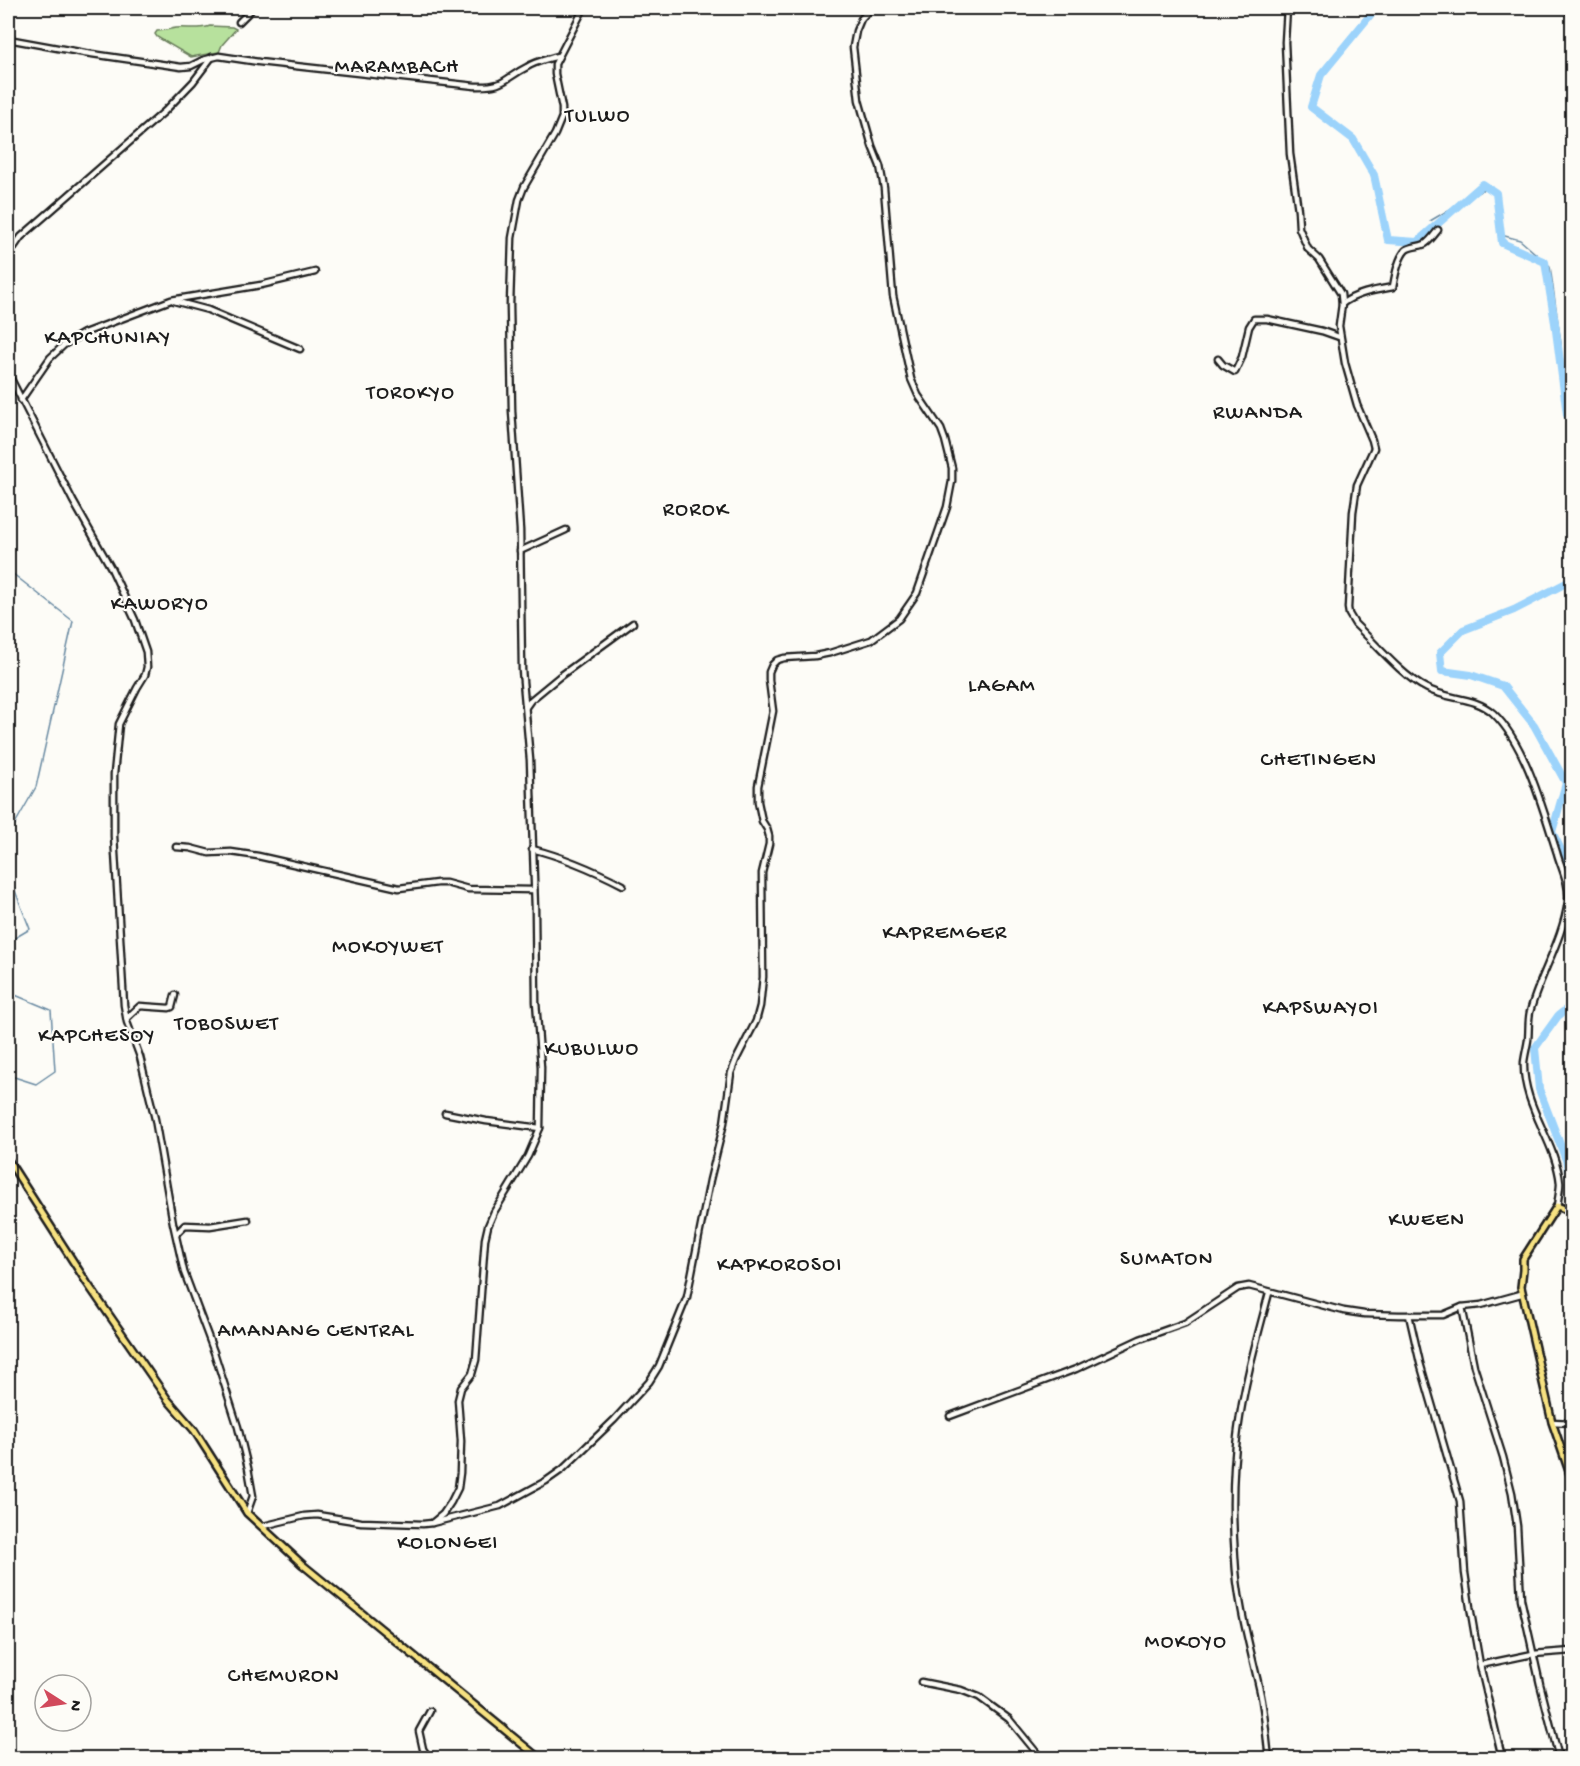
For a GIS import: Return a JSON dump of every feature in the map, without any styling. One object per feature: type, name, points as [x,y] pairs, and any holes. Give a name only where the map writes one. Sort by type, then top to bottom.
[{"type":"main road","points":[[8,1160],[87,1282],[168,1400],[194,1430],[247,1513],[303,1565],[539,1758]]},
{"type":"main road","points":[[1572,1212],[1557,1206],[1523,1259],[1521,1294],[1552,1422],[1572,1480]]},
{"type":"street","points":[[239,22],[253,8]]},
{"type":"street","points":[[432,1523],[443,1514],[458,1488],[461,1441],[458,1400],[461,1388],[470,1378],[476,1360],[481,1278],[488,1226],[528,1156],[540,1128],[541,1067],[536,1002],[530,760],[522,670],[520,551],[512,411],[510,305],[512,238],[519,200],[524,187],[555,134],[561,117],[562,108],[555,64],[584,8]]},
{"type":"street","points":[[263,1526],[317,1515],[388,1524],[432,1523],[500,1506],[563,1469],[614,1420],[649,1382],[659,1366],[687,1297],[708,1189],[724,1123],[731,1073],[756,1021],[764,977],[762,873],[769,837],[762,821],[758,802],[758,786],[773,711],[769,672],[772,664],[777,660],[830,653],[871,640],[899,619],[917,593],[947,507],[952,481],[952,468],[941,429],[918,395],[911,379],[893,296],[880,166],[868,135],[859,100],[853,47],[861,19],[871,8]]},
{"type":"street","points":[[1287,8],[1285,42],[1290,154],[1299,228],[1308,249],[1319,259],[1341,294],[1339,337],[1357,405],[1374,448],[1360,477],[1355,494],[1349,614],[1355,624],[1416,682],[1436,693],[1485,707],[1508,731],[1525,763],[1545,814],[1566,880],[1568,893],[1563,927],[1542,977],[1530,1014],[1524,1063],[1532,1107],[1551,1148],[1560,1184],[1557,1206]]},
{"type":"street","points":[[1567,8],[1572,18]]},
{"type":"street","points":[[8,39],[181,67],[191,66],[212,57],[455,85],[491,87],[500,85],[526,67],[558,56]]},
{"type":"street","points":[[8,255],[21,237],[165,111],[193,82],[212,57]]},
{"type":"street","points":[[1342,304],[1368,291],[1393,287],[1397,268],[1405,251],[1423,245],[1438,230]]},
{"type":"street","points":[[21,400],[50,358],[65,344],[84,333],[171,300],[261,285],[315,272]]},
{"type":"street","points":[[171,300],[208,310],[300,349]]},
{"type":"street","points":[[1218,359],[1222,365],[1235,372],[1242,357],[1249,327],[1254,319],[1267,319],[1339,337]]},
{"type":"street","points":[[8,373],[73,501],[111,568],[135,620],[146,652],[145,675],[136,688],[119,724],[114,774],[114,837],[122,982],[127,1018],[140,1057],[155,1119],[184,1272],[214,1352],[238,1427],[248,1468],[253,1496],[247,1513]]},
{"type":"street","points":[[520,551],[566,530]]},
{"type":"street","points":[[526,707],[531,700],[559,677],[633,623]]},
{"type":"street","points":[[176,847],[209,853],[231,852],[258,855],[399,888],[446,883],[468,889],[534,890]]},
{"type":"street","points":[[532,849],[604,875],[623,885]]},
{"type":"street","points":[[127,1018],[140,1006],[172,1007],[175,995]]},
{"type":"street","points":[[445,1113],[540,1128]]},
{"type":"street","points":[[176,1234],[185,1224],[210,1226],[248,1220]]},
{"type":"street","points":[[950,1416],[1076,1369],[1140,1339],[1185,1323],[1238,1288],[1249,1286],[1344,1311],[1409,1315],[1443,1315],[1462,1307],[1480,1305],[1521,1294]]},
{"type":"street","points":[[1269,1293],[1250,1365],[1237,1431],[1234,1491],[1235,1558],[1239,1592],[1265,1717],[1269,1758]]},
{"type":"street","points":[[1462,1307],[1474,1366],[1512,1493],[1517,1526],[1521,1599],[1559,1758]]},
{"type":"street","points":[[1409,1315],[1420,1363],[1460,1501],[1465,1573],[1480,1665],[1502,1758]]},
{"type":"street","points":[[1552,1422],[1572,1423]]},
{"type":"street","points":[[1480,1665],[1533,1654],[1572,1651]]},
{"type":"street","points":[[921,1682],[961,1690],[979,1697],[1015,1725],[1041,1758]]},
{"type":"street","points":[[429,1758],[423,1749],[419,1731],[430,1711]]},
{"type":"green space","points":[[210,26],[236,29],[219,52],[191,57],[155,34],[157,31],[176,28]]},
{"type":"waterway","points":[[1376,8],[1321,75],[1311,107],[1353,139],[1374,175],[1388,240],[1417,242],[1483,184],[1496,193],[1502,243],[1545,262],[1567,415],[1572,417]]},
{"type":"waterway","points":[[1430,221],[1489,186],[1494,195],[1501,235],[1520,240],[1550,266],[1561,343],[1562,386]]},
{"type":"waterway","points":[[8,570],[73,621],[36,787],[8,836]]},
{"type":"waterway","points":[[1572,580],[1514,610],[1463,630],[1440,653],[1442,671],[1471,675],[1503,686],[1534,725],[1566,783],[1552,832],[1572,871]]},
{"type":"waterway","points":[[8,873],[30,929],[8,942]]},
{"type":"waterway","points":[[8,992],[51,1010],[55,1071],[36,1084],[8,1075]]},
{"type":"waterway","points":[[1572,1005],[1558,1016],[1535,1048],[1539,1089],[1566,1160],[1572,1186]]},
{"type":"district","name":"MARAMBACH","points":[[397,65]]},
{"type":"district","name":"TULWO","points":[[598,114]]},
{"type":"district","name":"KAPCHUNIAY","points":[[108,336]]},
{"type":"district","name":"TOROKYO","points":[[411,391]]},
{"type":"district","name":"RWANDA","points":[[1258,411]]},
{"type":"district","name":"ROROK","points":[[696,508]]},
{"type":"district","name":"KAWORYO","points":[[160,602]]},
{"type":"district","name":"LAGAM","points":[[1002,684]]},
{"type":"district","name":"CHETINGEN","points":[[1319,758]]},
{"type":"district","name":"KAPREMGER","points":[[945,931]]},
{"type":"district","name":"MOKOYWET","points":[[388,945]]},
{"type":"district","name":"KAPSWAYOI","points":[[1321,1006]]},
{"type":"district","name":"TOBOSWET","points":[[227,1022]]},
{"type":"district","name":"KAPCHESOY","points":[[97,1034]]},
{"type":"district","name":"KUBULWO","points":[[592,1047]]},
{"type":"district","name":"KWEEN","points":[[1427,1218]]},
{"type":"district","name":"SUMATON","points":[[1167,1257]]},
{"type":"district","name":"KAPKOROSOI","points":[[780,1263]]},
{"type":"district","name":"AMANANG CENTRAL","points":[[316,1329]]},
{"type":"district","name":"KOLONGEI","points":[[448,1541]]},
{"type":"district","name":"MOKOYO","points":[[1186,1640]]},
{"type":"district","name":"CHEMURON","points":[[284,1674]]}]
